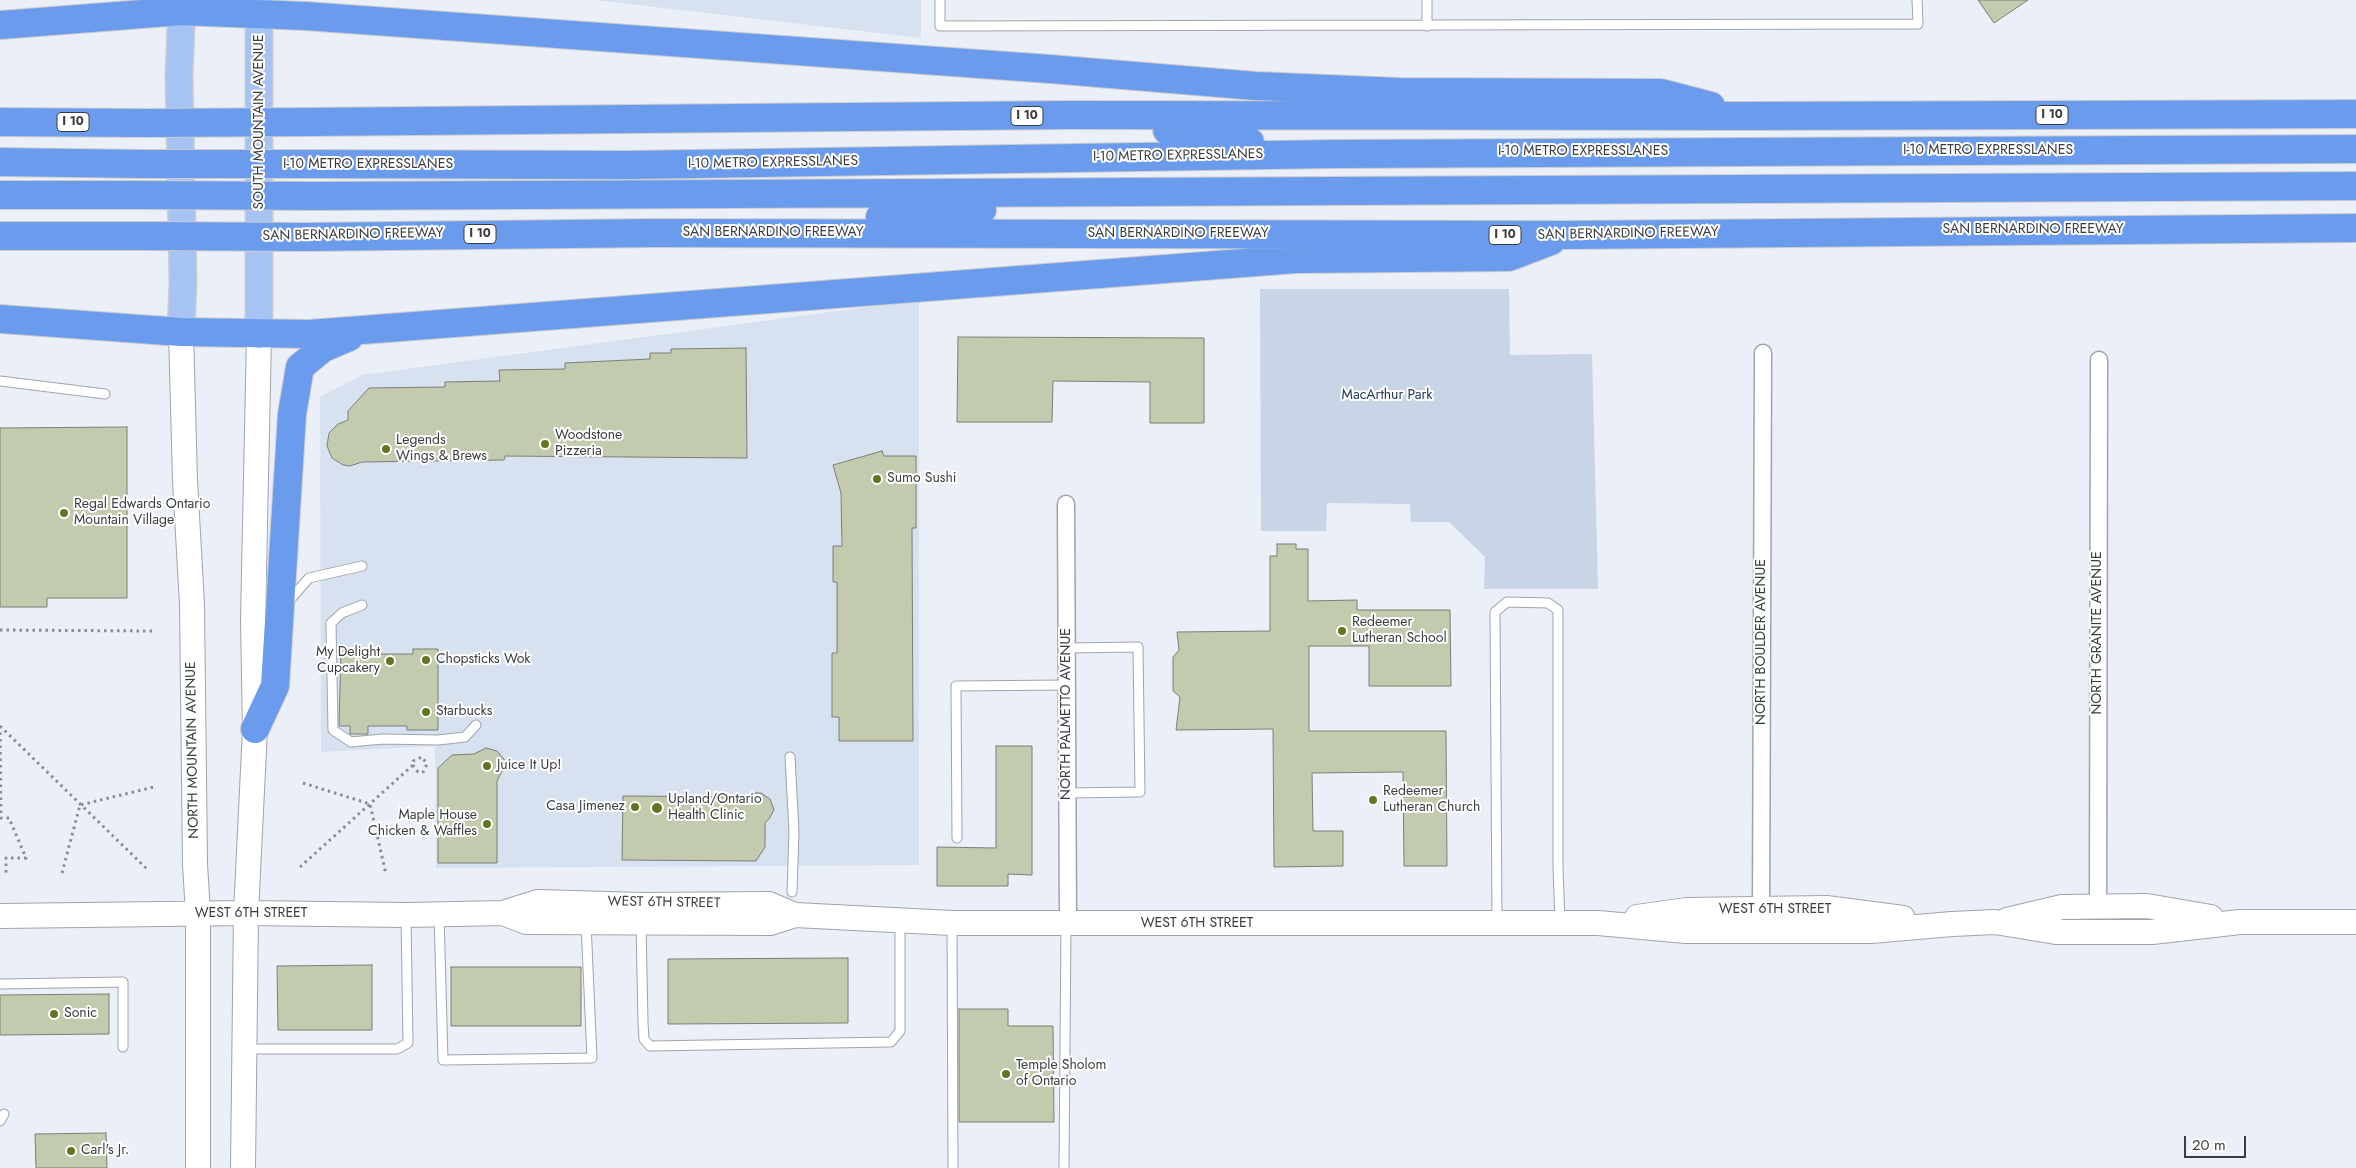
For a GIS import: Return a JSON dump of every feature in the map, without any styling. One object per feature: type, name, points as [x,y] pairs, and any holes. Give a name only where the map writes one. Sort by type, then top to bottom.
[{"type":"highway","points":[[0,25],[182,6],[259,7],[1256,86],[1400,92],[1661,94],[1748,116]]},
{"type":"highway","name":"I 10","points":[[0,122],[147,123],[1068,116],[2356,114]]},
{"type":"highway","points":[[1068,116],[1333,154]]},
{"type":"highway","name":"I-10 METRO EXPRESSLANES","points":[[0,162],[628,165],[1333,154],[2356,149]]},
{"type":"highway","points":[[0,195],[314,196],[2356,186]]},
{"type":"highway","points":[[654,233],[1236,192]]},
{"type":"highway","name":"SAN BERNARDINO FREEWAY","points":[[0,236],[654,233],[1566,235],[2356,228]]},
{"type":"highway","points":[[0,319],[181,332],[259,335],[368,330],[1296,259],[1508,257],[1566,235]]},
{"type":"highway","points":[[255,729],[276,686],[292,414],[300,367],[323,348],[368,330]]},
{"type":"main road","points":[[181,332],[184,282],[178,76],[182,6]]},
{"type":"main road","name":"SOUTH MOUNTAIN AVENUE","points":[[259,7],[259,335]]},
{"type":"street","name":"NORTH MOUNTAIN AVENUE","points":[[181,332],[185,482],[192,604],[195,864],[198,914],[198,1168]]},
{"type":"street","points":[[243,1168],[246,912],[255,729],[253,620],[259,335]]},
{"type":"street","name":"NORTH BOULDER AVENUE","points":[[1761,920],[1763,353]]},
{"type":"street","name":"NORTH GRANITE AVENUE","points":[[2098,906],[2099,360]]},
{"type":"street","name":"NORTH PALMETTO AVENUE","points":[[1066,504],[1067,924]]},
{"type":"street","name":"WEST 6TH STREET","points":[[0,916],[246,912],[406,915],[502,912],[538,902],[642,905],[770,904],[795,915]]},
{"type":"street","name":"WEST 6TH STREET","points":[[502,912],[526,922],[770,923],[795,915],[952,923],[1497,924],[1598,923],[1687,910],[1761,920],[1826,908],[1952,924],[1995,922],[2062,907],[2147,906],[2240,922]]},
{"type":"street","name":"WEST 6TH STREET","points":[[1995,922],[2056,932],[2152,932],[2240,922],[2355,921]]},
{"type":"lane","points":[[940,0],[940,26],[1918,24],[1917,0]]},
{"type":"lane","points":[[1427,0],[1427,26]]},
{"type":"lane","points":[[0,381],[105,394]]},
{"type":"lane","points":[[279,613],[309,578],[362,566]]},
{"type":"lane","points":[[1497,924],[1493,630],[1495,612],[1507,602],[1548,603],[1558,610],[1558,867],[1560,923]]},
{"type":"lane","points":[[362,605],[342,613],[331,623],[333,730],[351,742],[382,739],[447,739],[465,737],[476,725]]},
{"type":"lane","points":[[1067,648],[1138,647],[1140,792],[1068,793]]},
{"type":"lane","points":[[957,838],[956,686],[1067,685]]},
{"type":"lane","points":[[790,757],[794,832],[792,892]]},
{"type":"lane","points":[[439,914],[442,1060],[592,1058],[586,922]]},
{"type":"lane","points":[[244,1049],[397,1049],[408,1043],[406,915]]},
{"type":"lane","points":[[641,922],[642,1023],[644,1039],[650,1046],[891,1042],[900,1031],[900,920]]},
{"type":"lane","points":[[952,923],[953,1168]]},
{"type":"lane","points":[[1064,1168],[1067,924]]},
{"type":"lane","points":[[0,984],[123,982],[124,1047]]},
{"type":"path","points":[[0,630],[154,630]]},
{"type":"path","points":[[0,726],[80,806],[148,870]]},
{"type":"path","points":[[0,726],[1,818],[9,818],[26,858],[6,858],[6,874]]},
{"type":"path","points":[[300,867],[412,765],[413,761],[422,757],[427,764],[423,772],[418,772],[412,765]]},
{"type":"path","points":[[302,783],[370,804]]},
{"type":"path","points":[[80,806],[154,786]]},
{"type":"path","points":[[370,804],[386,874]]},
{"type":"path","points":[[62,873],[80,806]]},
{"type":"shaded area","points":[[595,0],[921,0],[921,38]]},
{"type":"shaded area","points":[[919,300],[919,865],[436,868],[435,746],[321,752],[320,397],[362,375]]},
{"type":"green space","name":"MacArthur Park","points":[[1260,289],[1509,289],[1510,355],[1592,354],[1598,589],[1484,589],[1485,557],[1449,522],[1411,522],[1410,504],[1327,503],[1326,531],[1261,531]]},
{"type":"building","points":[[1978,0],[2028,0],[1994,23]]},
{"type":"building","points":[[958,337],[1204,338],[1204,423],[1150,423],[1150,382],[1053,381],[1052,422],[957,422]]},
{"type":"building","points":[[746,348],[747,458],[505,456],[504,460],[362,462],[350,466],[343,465],[332,458],[327,446],[329,433],[338,424],[348,420],[348,411],[369,388],[445,387],[445,382],[500,381],[499,370],[565,369],[565,363],[650,359],[650,353],[671,353],[671,349]]},
{"type":"building","name":"Regal Edwards Ontario Mountain Village","points":[[127,427],[127,598],[47,598],[47,607],[0,607],[0,428]]},
{"type":"building","points":[[882,451],[884,456],[916,456],[916,528],[912,528],[913,741],[839,741],[839,717],[832,717],[832,653],[837,653],[837,582],[833,582],[833,546],[842,546],[841,493],[833,465]]},
{"type":"building","points":[[1277,544],[1296,544],[1296,549],[1308,549],[1308,601],[1357,600],[1357,610],[1450,610],[1451,686],[1369,686],[1369,646],[1309,646],[1309,731],[1446,731],[1447,866],[1404,866],[1403,772],[1312,773],[1313,831],[1343,831],[1343,866],[1274,867],[1273,729],[1176,730],[1180,697],[1173,691],[1173,657],[1179,650],[1177,632],[1270,631],[1270,556],[1277,556]]},
{"type":"building","points":[[413,649],[438,649],[438,730],[407,730],[407,726],[368,726],[368,734],[350,734],[350,726],[339,726],[341,650],[368,650],[368,654],[413,654]]},
{"type":"building","points":[[996,746],[1032,746],[1032,875],[1008,874],[1008,886],[937,886],[937,847],[996,848]]},
{"type":"building","points":[[486,748],[497,751],[504,759],[505,765],[497,781],[497,863],[438,863],[438,768],[452,755],[474,754]]},
{"type":"building","points":[[761,793],[770,799],[774,810],[765,823],[765,847],[756,861],[622,860],[623,796],[748,797]]},
{"type":"building","points":[[848,958],[848,1023],[668,1024],[668,959]]},
{"type":"building","points":[[372,965],[372,1030],[278,1030],[277,966]]},
{"type":"building","points":[[451,967],[581,967],[581,1026],[451,1026]]},
{"type":"building","name":"Sonic","points":[[109,994],[109,1034],[0,1035],[0,995]]},
{"type":"building","name":"Temple Sholom of Ontario","points":[[959,1009],[1008,1009],[1008,1026],[1053,1026],[1054,1122],[959,1122]]},
{"type":"building","name":"Carl's Jr.","points":[[106,1133],[107,1168],[36,1168],[35,1134]]},
{"type":"place","name":"Woodstone Pizzeria","points":[[545,444]]},
{"type":"place","name":"Legends Wings & Brews","points":[[386,449]]},
{"type":"place","name":"Sumo Sushi","points":[[877,479]]},
{"type":"place","name":"Regal Edwards Ontario Mountain Village","points":[[64,513]]},
{"type":"place","name":"Redeemer Lutheran School","points":[[1342,631]]},
{"type":"place","name":"Chopsticks Wok","points":[[426,660]]},
{"type":"place","name":"My Delight Cupcakery","points":[[390,661]]},
{"type":"place","name":"Starbucks","points":[[426,712]]},
{"type":"place","name":"Juice It Up!","points":[[487,766]]},
{"type":"place","name":"Redeemer Lutheran Church","points":[[1373,800]]},
{"type":"place","name":"Casa Jimenez","points":[[635,807]]},
{"type":"place","name":"Upland/Ontario Health Clinic","points":[[657,808]]},
{"type":"place","name":"Maple House Chicken & Waffles","points":[[487,824]]},
{"type":"place","name":"Sonic","points":[[54,1014]]},
{"type":"place","name":"Temple Sholom of Ontario","points":[[1006,1074]]},
{"type":"place","name":"Carl's Jr.","points":[[71,1151]]}]
